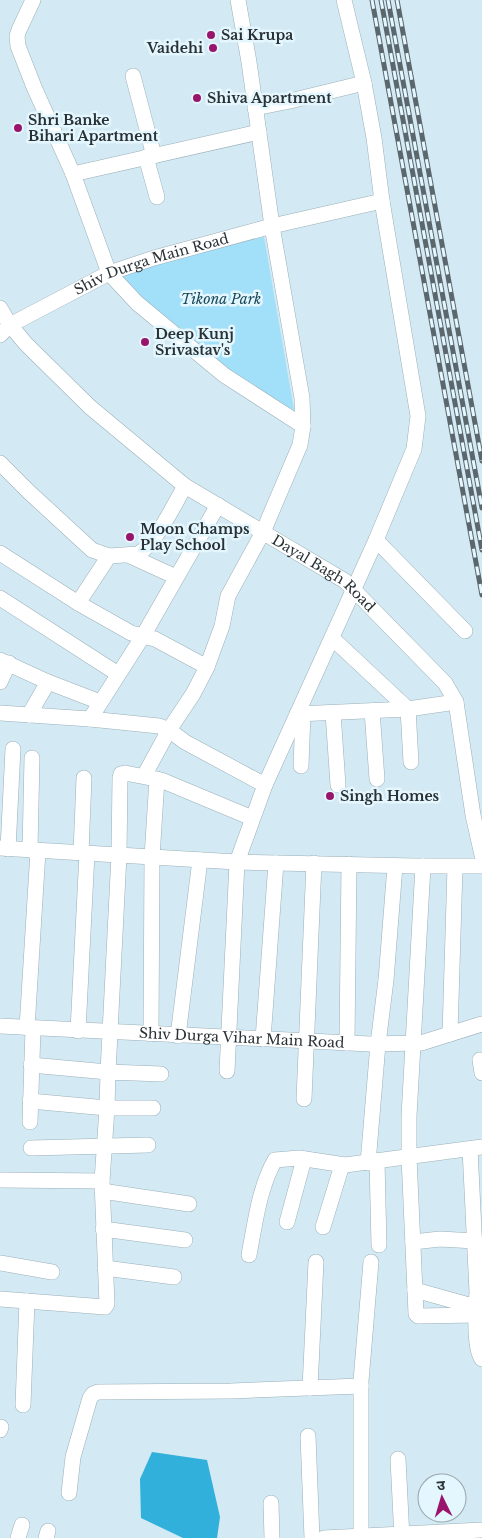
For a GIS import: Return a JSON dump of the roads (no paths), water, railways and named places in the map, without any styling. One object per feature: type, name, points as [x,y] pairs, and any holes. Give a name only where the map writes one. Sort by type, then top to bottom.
[{"type":"street","points":[[33,0],[18,30],[18,46],[34,88],[73,174],[109,273],[137,303],[224,375],[303,426]]},
{"type":"street","points":[[151,1034],[152,857],[150,778],[169,730],[189,702],[207,667],[222,626],[228,596],[262,532],[300,445],[303,426],[302,398],[272,226],[249,62],[238,0]]},
{"type":"street","points":[[228,1071],[237,862],[264,785],[300,714],[414,449],[418,416],[382,201],[374,138],[364,83],[344,0]]},
{"type":"street","points":[[133,76],[157,197]]},
{"type":"street","points":[[255,108],[364,83]]},
{"type":"street","points":[[73,174],[259,132]]},
{"type":"street","name":"Shiv Durga Main Road","points":[[5,330],[109,273],[154,258],[272,226],[382,201]]},
{"type":"street","points":[[0,308],[5,330]]},
{"type":"street","name":"Dayal Bagh Road","points":[[5,330],[26,344],[90,407],[185,486],[345,581],[444,682],[456,702],[473,815],[482,855]]},
{"type":"street","points":[[0,463],[92,550],[108,556],[138,554],[145,549],[158,533],[185,486]]},
{"type":"street","points":[[90,719],[143,636],[218,505]]},
{"type":"street","points":[[376,540],[465,631]]},
{"type":"street","points":[[0,554],[78,603],[131,632],[155,639],[207,667]]},
{"type":"street","points":[[128,555],[176,577]]},
{"type":"street","points":[[78,603],[108,556]]},
{"type":"street","points":[[0,598],[118,674]]},
{"type":"street","points":[[332,638],[408,709],[411,762]]},
{"type":"street","points":[[0,682],[4,661],[48,682],[100,702]]},
{"type":"street","points":[[29,715],[48,682]]},
{"type":"street","points":[[300,714],[408,709],[456,702]]},
{"type":"street","points":[[372,711],[376,779]]},
{"type":"street","points":[[334,713],[338,785]]},
{"type":"street","points":[[0,714],[90,719],[159,726],[264,785]]},
{"type":"street","points":[[300,714],[302,766]]},
{"type":"street","points":[[12,749],[4,849],[237,862],[482,866]]},
{"type":"street","points":[[30,1122],[34,850],[32,758]]},
{"type":"street","points":[[0,1299],[105,1307],[107,1304],[103,1229],[103,1147],[107,1108],[119,855],[120,778],[122,774],[150,778],[252,818]]},
{"type":"street","points":[[78,1031],[84,853],[84,778]]},
{"type":"street","points":[[178,1036],[200,860]]},
{"type":"street","points":[[263,1039],[276,863]]},
{"type":"street","points":[[304,1099],[314,863]]},
{"type":"street","points":[[346,1043],[349,864]]},
{"type":"street","points":[[379,1245],[372,1162],[378,1044],[386,980],[395,866]]},
{"type":"street","points":[[423,866],[412,1044],[409,1157],[416,1314],[418,1316],[476,1311]]},
{"type":"street","points":[[450,1034],[455,867]]},
{"type":"street","name":"Shiv Durga Vihar Main Road","points":[[0,1026],[178,1036],[412,1044],[421,1043],[482,1024]]},
{"type":"street","points":[[32,1065],[108,1072],[161,1074]]},
{"type":"street","points":[[30,1101],[107,1108],[153,1108]]},
{"type":"street","points":[[31,1148],[148,1146]]},
{"type":"street","points":[[249,1255],[258,1211],[270,1168],[275,1160],[286,1158],[304,1159],[342,1165],[476,1148],[478,1222],[475,1241],[479,1259],[480,1292],[476,1311],[478,1352],[482,1359]]},
{"type":"street","points":[[287,1222],[304,1159]]},
{"type":"street","points":[[323,1228],[342,1165]]},
{"type":"street","points":[[0,1180],[102,1186],[189,1204]]},
{"type":"street","points":[[103,1229],[185,1240]]},
{"type":"street","points":[[413,1242],[440,1239],[475,1241]]},
{"type":"street","points":[[310,1388],[316,1262]]},
{"type":"street","points":[[361,1537],[361,1386],[371,1262]]},
{"type":"street","points":[[0,1263],[52,1272]]},
{"type":"street","points":[[105,1268],[174,1277]]},
{"type":"street","points":[[415,1290],[476,1311]]},
{"type":"street","points":[[23,1405],[27,1301]]},
{"type":"street","points":[[69,1493],[73,1457],[93,1394],[98,1392],[231,1391],[361,1386]]},
{"type":"street","points":[[308,1436],[312,1538]]},
{"type":"street","points":[[398,1459],[402,1536]]},
{"type":"street","points":[[271,1503],[272,1538]]},
{"type":"street","points":[[324,1538],[402,1536],[482,1530]]},
{"type":"railway","points":[[372,0],[482,595]]},
{"type":"railway","points":[[381,0],[482,550]]},
{"type":"railway","points":[[388,0],[482,508]]},
{"type":"railway","points":[[397,0],[482,461]]},
{"type":"place","name":"Sai Krupa","points":[[211,35]]},
{"type":"place","name":"Vaidehi","points":[[213,48]]},
{"type":"place","name":"Shiva Apartment","points":[[197,98]]},
{"type":"place","name":"Shri Banke Bihari Apartment","points":[[18,128]]},
{"type":"place","name":"Deep Kunj Srivastav's","points":[[145,342]]},
{"type":"place","name":"Moon Champs Play School","points":[[130,537]]},
{"type":"place","name":"Singh Homes","points":[[330,796]]},
{"type":"park label","name":"Tikona Park","points":[[221,299]]}]
